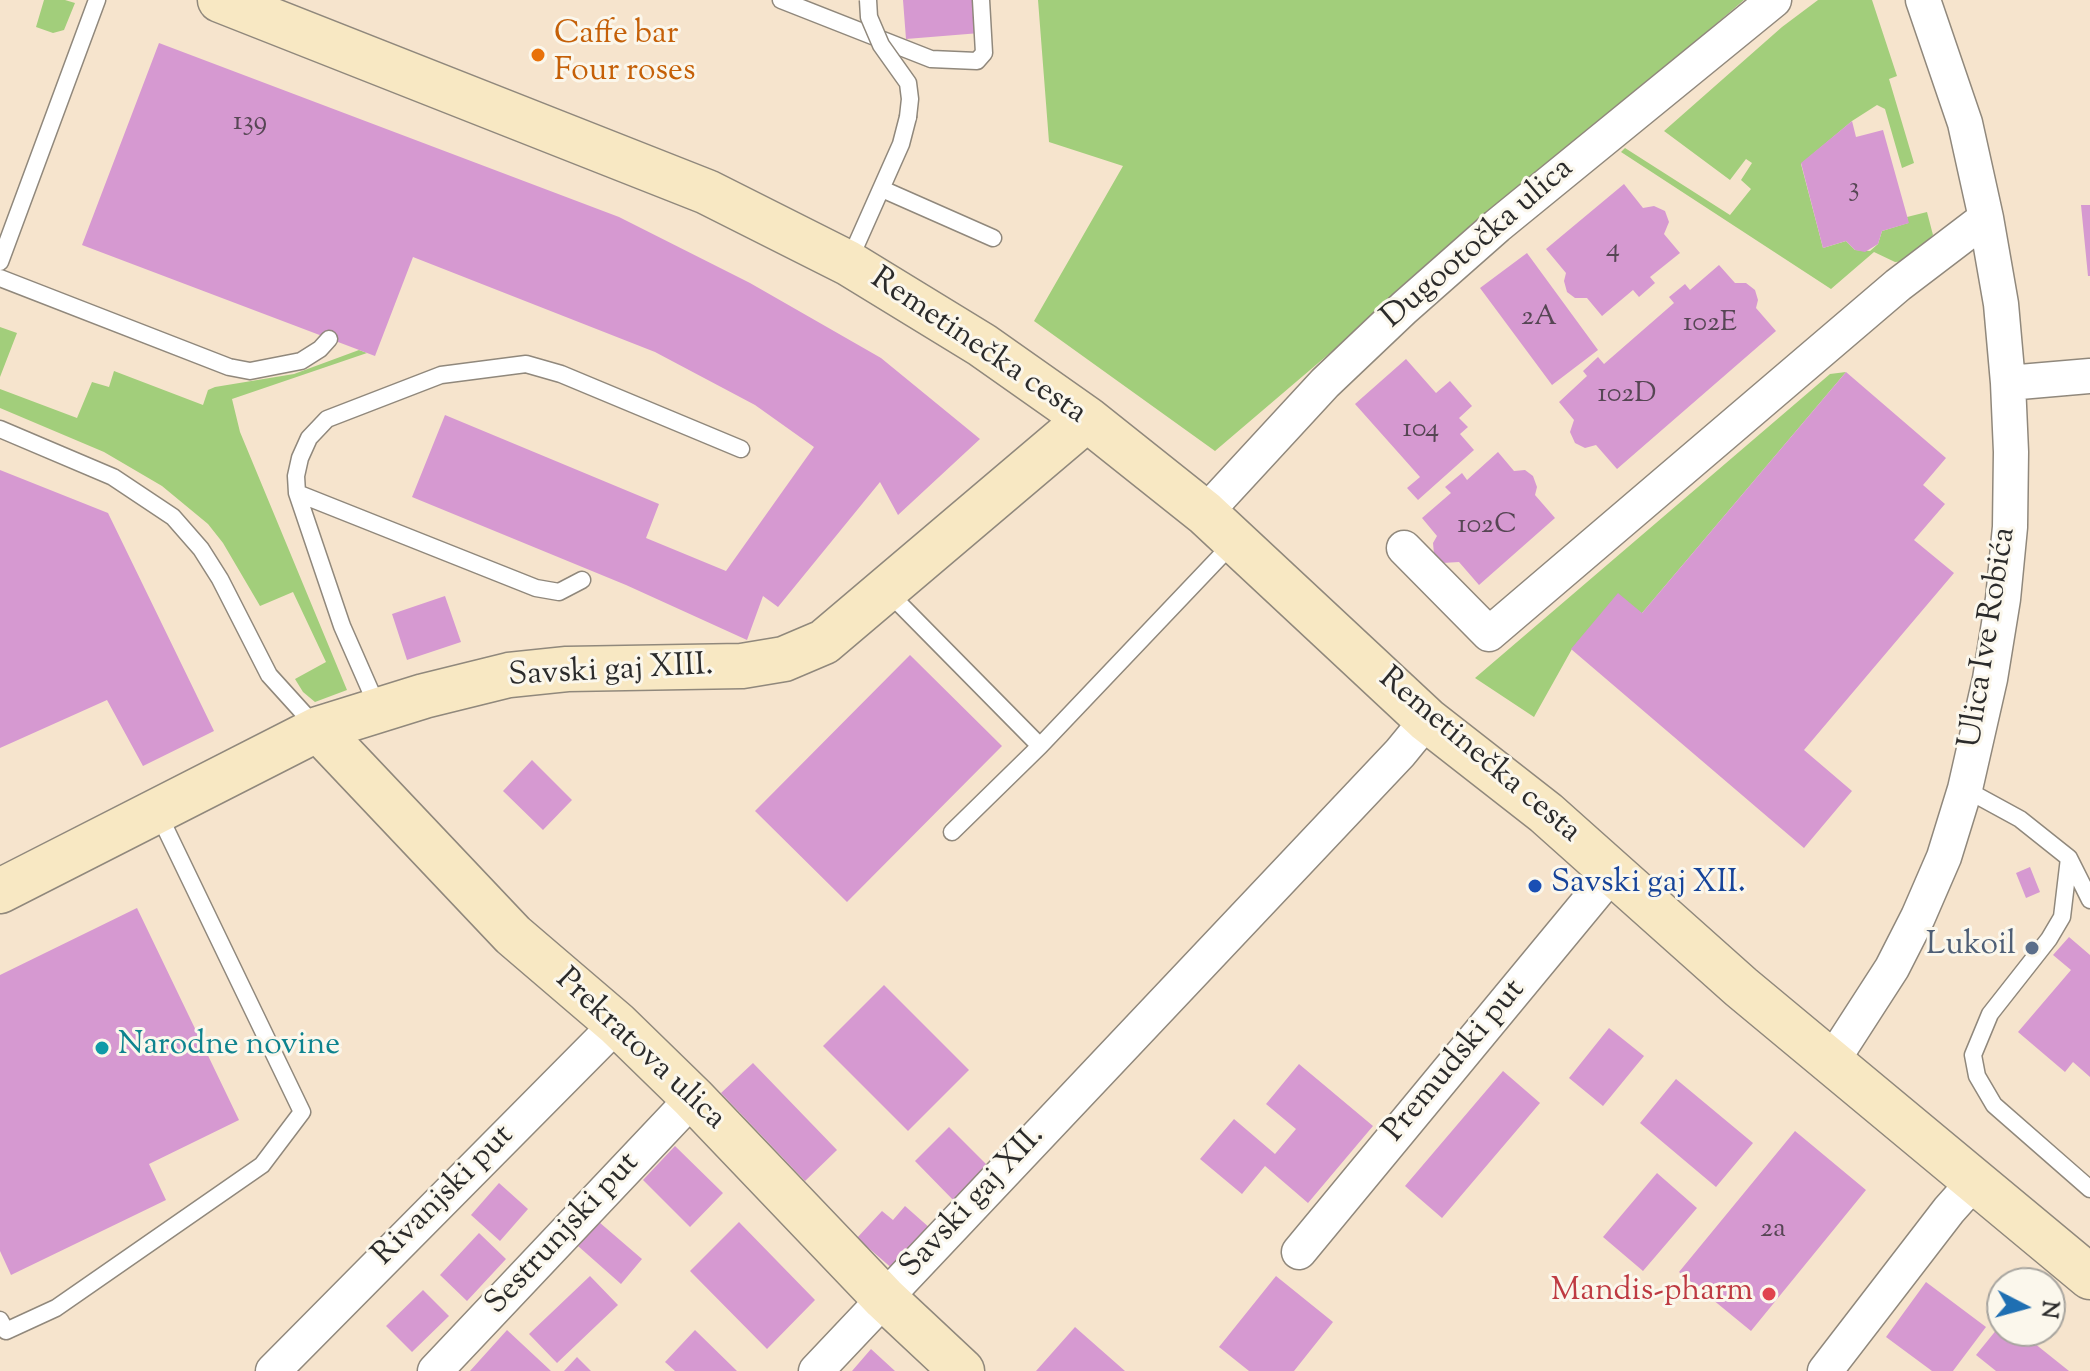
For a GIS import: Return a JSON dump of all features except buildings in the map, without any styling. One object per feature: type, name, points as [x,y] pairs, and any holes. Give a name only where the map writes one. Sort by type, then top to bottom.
[{"type":"main road","name":"Remetinečka cesta","points":[[220,0],[707,192],[848,263],[982,345],[1087,419],[1220,527],[1427,720],[1546,813],[1741,987],[2090,1277]]},
{"type":"main road","name":"Savski gaj XIII.","points":[[0,891],[318,729],[379,710],[509,675],[567,669],[742,666],[784,659],[824,642],[1087,419]]},
{"type":"main road","name":"Prekratova ulica","points":[[318,729],[513,935],[617,1024],[693,1098],[884,1298],[962,1371]]},
{"type":"street","name":"Dugootočka ulica","points":[[1220,527],[1325,383],[1497,226],[1774,0]]},
{"type":"street","name":"Ulica Ive Robića","points":[[1832,1061],[1892,968],[1944,857],[1965,789],[1990,679],[2003,599],[2011,452],[2001,304],[1965,123],[1923,0]]},
{"type":"street","points":[[1404,548],[1489,634],[1898,285],[1986,218]]},
{"type":"street","points":[[2008,383],[2090,376]]},
{"type":"street","name":"Savski gaj XII.","points":[[816,1371],[1400,753],[1427,720]]},
{"type":"street","name":"Premudski put","points":[[1299,1252],[1613,872]]},
{"type":"street","name":"Rivanjski put","points":[[273,1371],[617,1024]]},
{"type":"street","name":"Sestrunjski put","points":[[435,1371],[693,1098]]},
{"type":"street","points":[[1825,1371],[1974,1182]]},
{"type":"lane","points":[[0,262],[97,0]]},
{"type":"lane","points":[[781,0],[931,59],[977,61],[984,53],[981,0]]},
{"type":"lane","points":[[869,0],[873,36]]},
{"type":"lane","name":"Remetinečka cesta","points":[[848,263],[901,144],[910,99],[908,83],[881,45],[869,17],[869,0]]},
{"type":"lane","points":[[882,189],[993,238]]},
{"type":"lane","points":[[0,278],[229,367],[250,371],[301,361],[329,339]]},
{"type":"lane","points":[[379,710],[342,626],[297,493],[296,476],[300,458],[309,438],[327,419],[441,375],[526,364],[561,374],[741,449]]},
{"type":"lane","points":[[0,429],[113,477],[173,517],[201,549],[220,579],[269,675],[318,729]]},
{"type":"lane","points":[[297,493],[536,588],[559,592],[582,580]]},
{"type":"lane","points":[[952,832],[1040,746],[1220,527]]},
{"type":"lane","points":[[885,589],[1040,746]]},
{"type":"lane","points":[[1965,789],[2020,819],[2069,858],[2090,900]]},
{"type":"lane","points":[[0,1320],[6,1331],[56,1308],[262,1165],[302,1112],[157,812]]},
{"type":"lane","points":[[2069,858],[2062,917],[2049,939],[1990,1014],[1973,1055],[1977,1076],[1994,1105],[2090,1189]]},
{"type":"green space","points":[[44,0],[75,3],[64,30],[53,33],[36,27]]},
{"type":"green space","points":[[1038,0],[1744,0],[1215,451],[1034,321],[1123,166],[1049,142]]},
{"type":"green space","points":[[1818,0],[1872,0],[1897,76],[1889,79],[1914,163],[1902,168],[1885,109],[1877,105],[1852,121],[1801,164],[1823,248],[1846,241],[1855,250],[1870,251],[1878,244],[1882,231],[1908,223],[1907,217],[1927,212],[1933,235],[1906,261],[1895,262],[1874,252],[1831,289],[1621,152],[1625,148],[1730,215],[1751,189],[1741,180],[1752,163],[1746,159],[1730,180],[1664,131],[1782,27]]},
{"type":"green space","points":[[0,327],[17,333],[0,377]]},
{"type":"green space","points":[[359,350],[367,353],[232,399],[240,432],[347,690],[315,702],[303,692],[295,679],[326,662],[293,592],[260,606],[223,543],[208,524],[162,486],[104,452],[0,408],[0,389],[77,418],[92,382],[109,387],[114,371],[203,405],[208,390],[215,387],[294,374]]},
{"type":"green space","points":[[1846,372],[1642,613],[1572,649],[1534,717],[1475,678],[1830,374]]},
{"type":"place","name":"Caffe bar Four roses","points":[[538,55]]},
{"type":"place","name":"Savski gaj XII.","points":[[1535,886]]},
{"type":"place","name":"Lukoil","points":[[2032,948]]},
{"type":"place","name":"Narodne novine","points":[[102,1048]]},
{"type":"place","name":"Mandis-pharm","points":[[1769,1294]]}]
